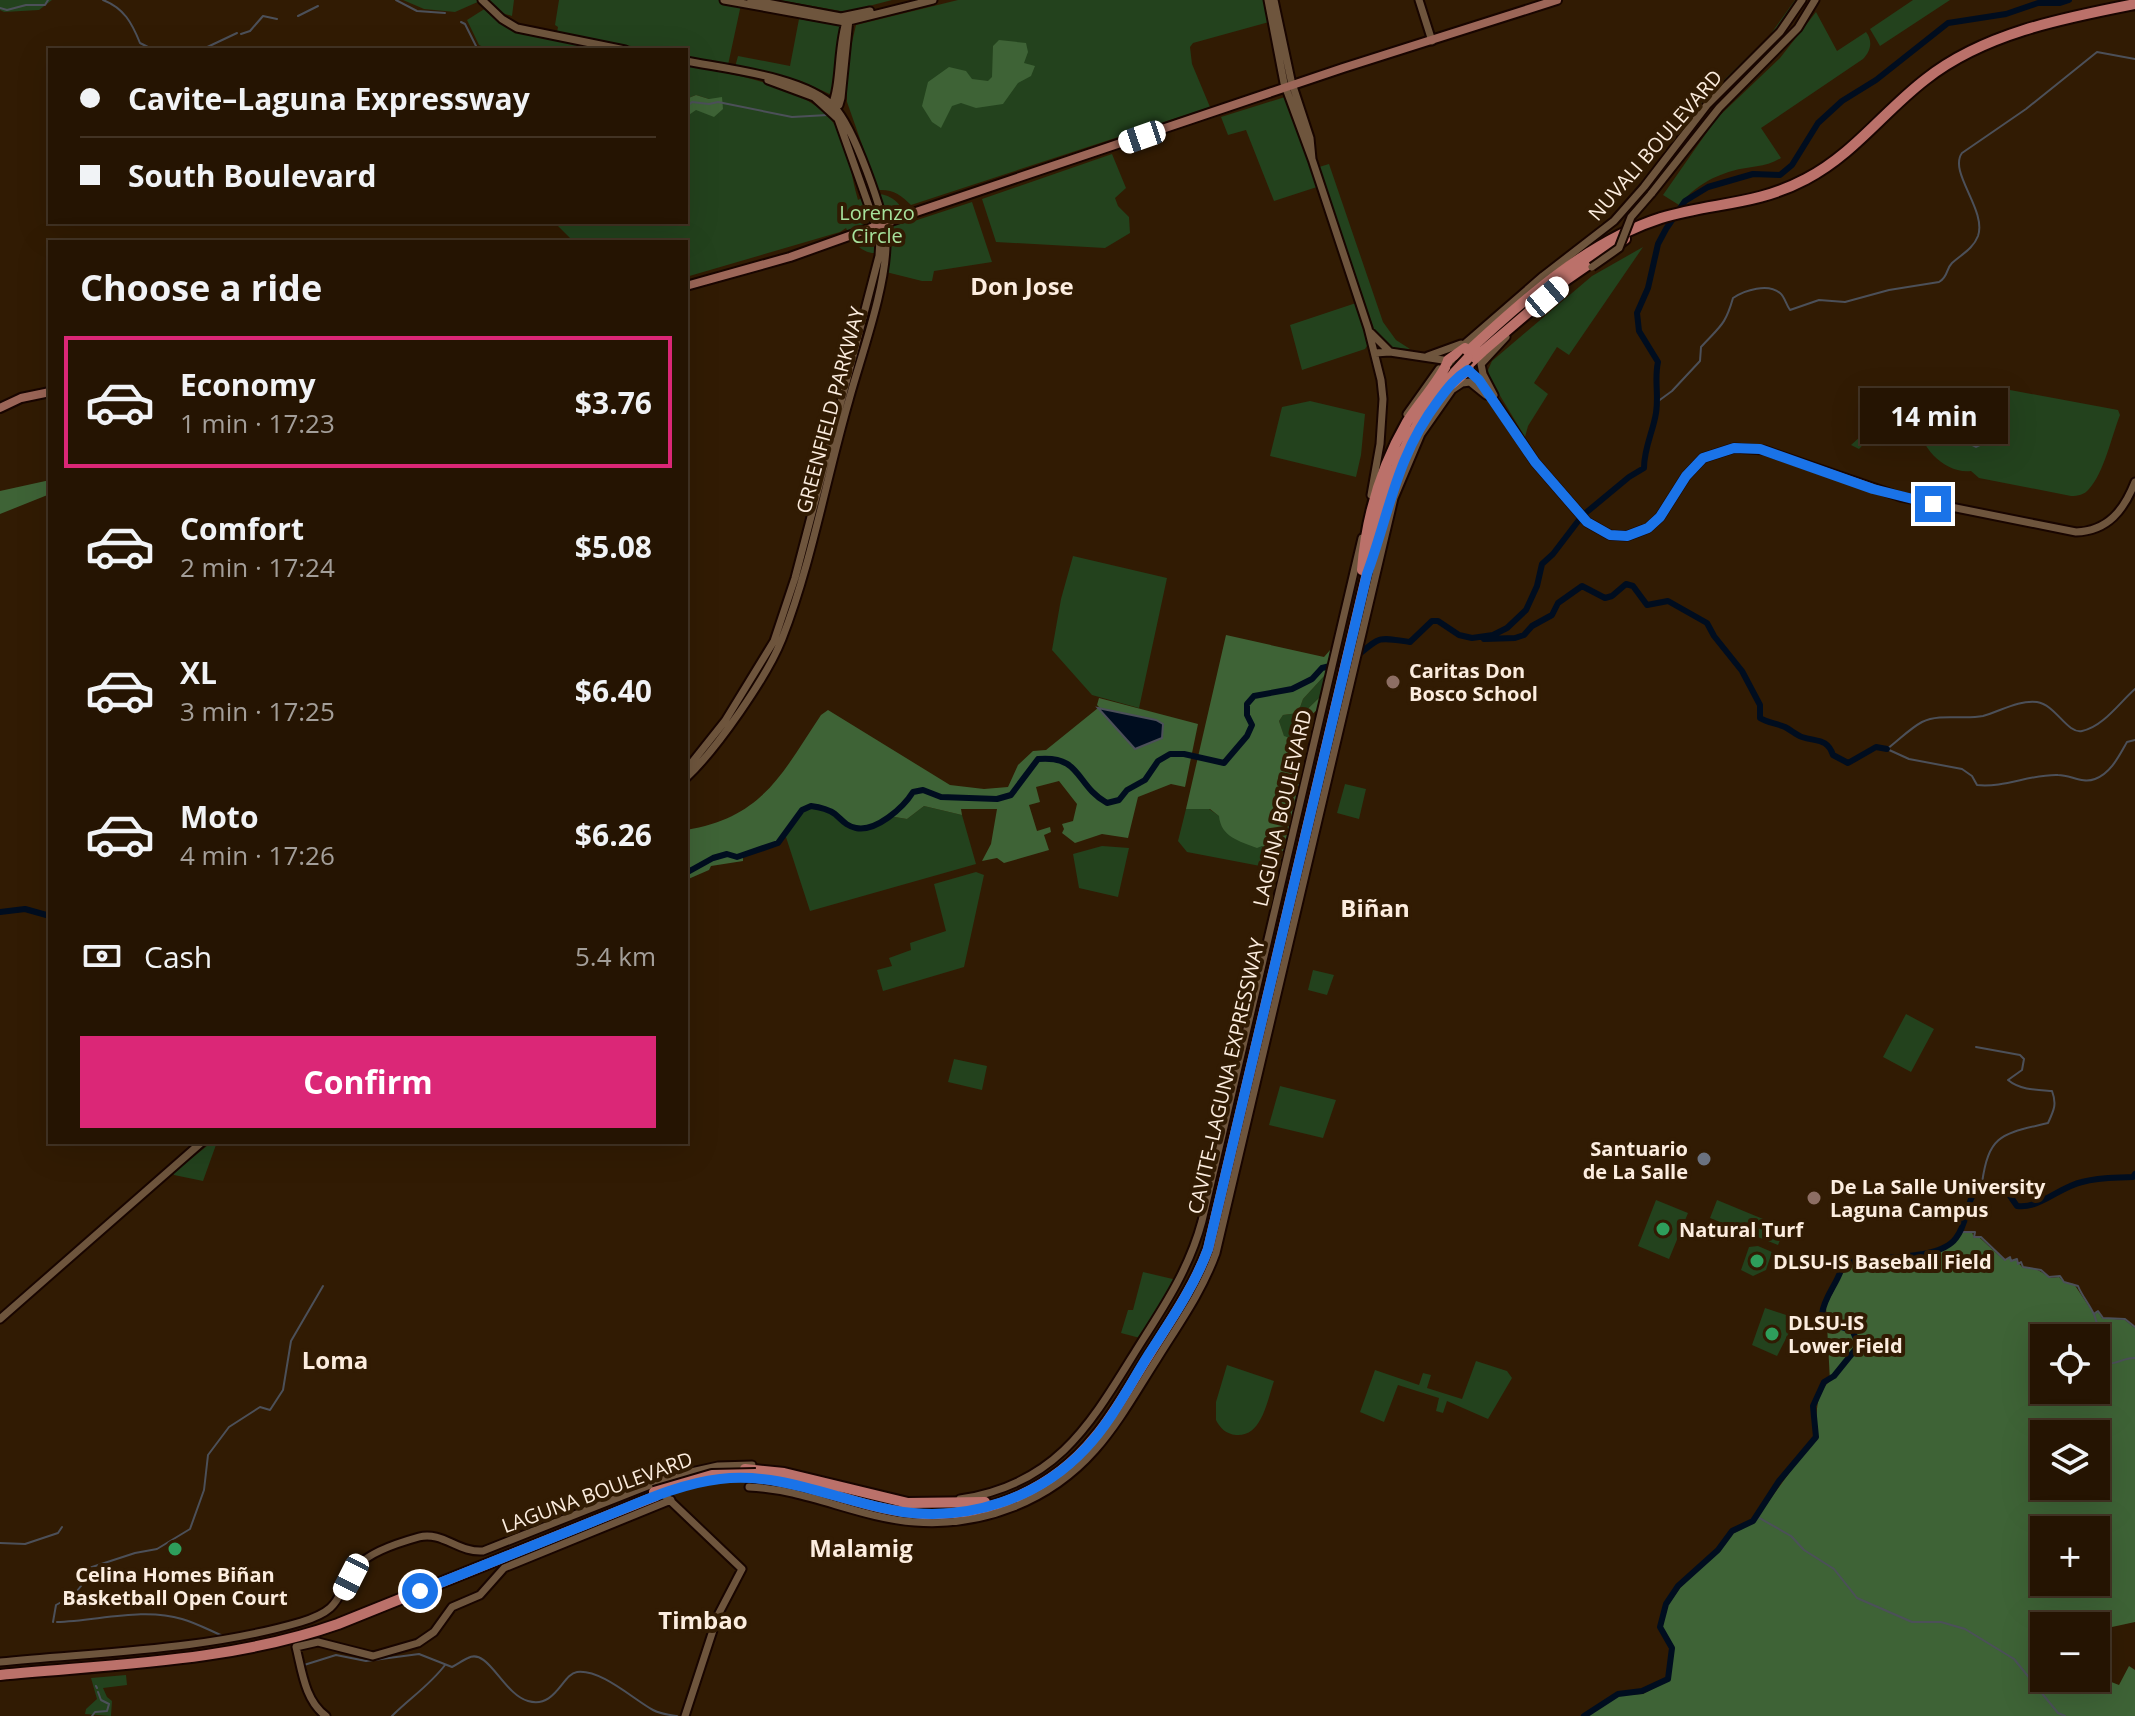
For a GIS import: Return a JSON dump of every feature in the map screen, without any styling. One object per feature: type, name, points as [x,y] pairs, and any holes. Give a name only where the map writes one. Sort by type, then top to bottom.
[{"type":"highway","name":"CAVITE–LAGUNA EXPRESSWAY","points":[[0,1673],[216,1654],[295,1638],[338,1624],[655,1491],[749,1475],[912,1513],[946,1514],[986,1505],[1053,1473],[1065,1464],[1106,1414],[1197,1265],[1209,1230],[1255,1042],[1255,1025],[1364,573],[1387,491],[1399,458],[1451,367],[1579,264],[1632,232],[1662,221],[1762,198],[1811,177],[1856,146],[1929,76],[1976,49],[2029,30],[2135,6]]},
{"type":"highway","points":[[1451,367],[1581,252],[1597,242],[1632,232]]},
{"type":"highway","points":[[1364,573],[1404,459],[1433,408],[1458,376],[1566,280],[1632,232]]},
{"type":"main road","points":[[482,0],[517,28],[615,48]]},
{"type":"main road","points":[[724,0],[848,20],[933,0]]},
{"type":"main road","points":[[751,0],[848,20],[915,0]]},
{"type":"main road","points":[[1419,0],[1432,41]]},
{"type":"main road","points":[[688,285],[917,216],[922,211],[1289,87],[1557,0]]},
{"type":"main road","name":"NUVALI BOULEVARD","points":[[1451,367],[1467,341],[1614,221],[1707,105],[1780,32],[1802,0]]},
{"type":"main road","name":"NUVALI BOULEVARD","points":[[1468,370],[1619,248],[1632,215],[1719,108],[1798,28],[1815,0]]},
{"type":"main road","name":"LAGUNA BOULEVARD","points":[[1271,1],[1289,87],[1368,328],[1383,399],[1375,481],[1333,659],[1342,669]]},
{"type":"main road","points":[[688,61],[808,87],[832,107],[848,20]]},
{"type":"main road","name":"GREENFIELD PARKWAY","points":[[688,776],[728,727],[772,661],[782,640],[872,318],[885,259],[880,226],[832,107]]},
{"type":"main road","name":"GREENFIELD PARKWAY","points":[[688,767],[725,721],[774,641],[795,580],[867,309],[879,256],[880,226]]},
{"type":"main road","points":[[1368,328],[1390,352]]},
{"type":"main road","points":[[1499,408],[1481,366],[1506,337]]},
{"type":"main road","points":[[1429,357],[1467,341]]},
{"type":"main road","points":[[1375,353],[1429,357],[1451,367],[1468,370],[1484,386],[1523,448],[1575,509],[1587,522],[1610,535],[1627,536],[1643,531],[1660,517],[1686,476],[1703,458],[1734,448],[1764,450],[1901,497],[2076,532],[2097,528],[2116,516],[2135,482]]},
{"type":"main road","points":[[1429,357],[1438,364],[1439,370]]},
{"type":"main road","name":"LAGUNA BOULEVARD","points":[[1375,481],[1405,417],[1439,370],[1451,367]]},
{"type":"main road","name":"LAGUNA BOULEVARD","points":[[749,1475],[788,1492],[905,1521],[959,1521],[1007,1510],[1042,1494],[1076,1469],[1105,1438],[1190,1306],[1216,1253],[1342,669],[1361,636],[1402,474],[1421,434],[1468,370]]},
{"type":"main road","points":[[1448,394],[1462,383],[1473,383],[1499,408]]},
{"type":"main road","points":[[0,408],[21,398],[48,392]]},
{"type":"main road","name":"LAGUNA BOULEVARD","points":[[0,1662],[211,1641],[270,1631],[326,1613],[337,1603],[361,1562],[413,1539],[431,1536],[464,1550],[483,1551],[655,1491],[702,1469],[749,1475],[791,1471],[894,1497],[939,1501],[975,1496],[1010,1485],[1034,1473],[1082,1434],[1179,1282],[1192,1254],[1255,1025]]},
{"type":"main road","points":[[0,1319],[200,1144]]},
{"type":"main road","points":[[655,1491],[671,1500],[742,1569],[718,1615],[685,1715]]},
{"type":"main road","name":"LAGUNA BOULEVARD","points":[[326,1716],[310,1698],[296,1647],[318,1642],[373,1656],[418,1643],[434,1632],[454,1605],[480,1595],[504,1568],[671,1500]]},
{"type":"green space","points":[[0,0],[52,0],[39,10],[4,12],[0,10]]},
{"type":"green space","points":[[403,0],[514,0],[512,16],[489,9],[508,28],[605,48],[486,48],[479,45],[467,20],[486,8],[480,1],[455,12],[424,9]]},
{"type":"green space","points":[[559,0],[742,0],[728,65],[688,57],[688,48],[641,48],[557,32],[555,25]]},
{"type":"green space","points":[[779,0],[892,0],[846,12]]},
{"type":"green space","points":[[958,0],[1266,0],[1269,22],[1193,43],[1190,47],[1192,64],[1210,107],[911,205],[896,193],[878,190],[847,102],[847,64],[856,25]]},
{"type":"green space","points":[[1798,0],[1776,31],[1694,118],[1690,113],[1770,35]]},
{"type":"green space","points":[[1913,0],[1950,0],[1880,46],[1870,29]]},
{"type":"green space","points":[[1816,12],[1837,51],[1866,32],[1870,39],[1869,49],[1863,59],[1761,128],[1781,158],[1716,177],[1697,188],[1679,205],[1663,195],[1716,119],[1780,58]]},
{"type":"green space","points":[[799,19],[842,26],[832,84],[834,96],[801,81],[735,67],[738,56],[790,66]]},
{"type":"green space","points":[[999,40],[1026,43],[1028,52],[1024,63],[1035,66],[1031,76],[1018,83],[1003,104],[976,108],[961,103],[952,106],[941,128],[932,122],[922,106],[928,82],[949,67],[966,71],[972,79],[988,81],[992,77],[993,46]]},
{"type":"green space","name":"Lorenzo Circle","points":[[688,65],[769,84],[809,102],[837,128],[858,200],[875,194],[889,197],[901,207],[908,223],[972,202],[992,262],[934,271],[932,281],[922,281],[886,272],[891,251],[876,253],[863,250],[853,241],[846,228],[688,276],[688,240],[572,240],[556,224],[688,224],[688,115],[709,99],[696,95],[688,98]]},
{"type":"green space","points":[[696,95],[709,99],[722,97],[723,109],[714,117],[696,110],[688,116],[688,98]]},
{"type":"green space","points":[[1285,97],[1317,187],[1274,201],[1246,130],[1228,135],[1221,117]]},
{"type":"green space","points":[[1112,154],[1126,188],[1115,198],[1129,217],[1130,233],[1105,248],[996,242],[982,199]]},
{"type":"green space","points":[[1329,164],[1383,322],[1396,340],[1410,349],[1389,348],[1377,338],[1319,167]]},
{"type":"green space","points":[[1643,247],[1569,355],[1557,347],[1534,383],[1548,394],[1528,426],[1525,437],[1490,379],[1488,370],[1492,361],[1592,276]]},
{"type":"green space","points":[[1356,303],[1369,343],[1365,349],[1302,370],[1290,325]]},
{"type":"green space","points":[[2010,390],[2118,410],[2120,415],[2103,464],[2085,493],[2071,496],[1979,478],[1971,471],[1947,466],[1928,449],[1919,426],[1919,414],[1924,402]]},
{"type":"green space","points":[[1310,401],[1365,414],[1356,477],[1270,456],[1282,407]]},
{"type":"green space","points":[[1909,416],[1909,422],[1868,439],[1859,449],[1851,445],[1878,426]]},
{"type":"green space","points":[[48,480],[48,495],[0,514],[0,491]]},
{"type":"green space","points":[[1073,556],[1167,578],[1139,708],[1092,695],[1052,650]]},
{"type":"green space","points":[[1226,635],[1324,657],[1331,649],[1325,675],[1303,699],[1298,713],[1283,715],[1279,721],[1284,736],[1290,738],[1292,724],[1321,696],[1318,709],[1307,719],[1296,755],[1295,770],[1300,787],[1282,871],[1266,861],[1268,849],[1262,846],[1257,848],[1227,834],[1219,816],[1210,809],[1186,809]]},
{"type":"green space","points":[[1325,675],[1321,696],[1292,724],[1290,738],[1284,737],[1279,721],[1283,715],[1298,713],[1303,699]]},
{"type":"green space","points":[[1099,698],[1198,724],[1185,787],[1171,784],[1138,797],[1128,838],[1102,834],[1075,843],[1062,833],[1062,824],[1073,821],[1077,804],[1059,781],[1036,787],[1040,802],[1029,805],[1037,831],[1050,827],[1051,832],[1044,835],[1049,850],[1004,863],[997,858],[982,861],[991,844],[997,809],[961,809],[962,815],[924,806],[907,819],[889,816],[863,827],[848,824],[811,806],[802,811],[778,843],[743,856],[743,861],[711,866],[709,870],[688,879],[688,830],[712,824],[752,804],[781,774],[821,715],[828,710],[950,785],[984,789],[1008,787],[1018,765],[1033,751],[1046,750],[1098,708],[1135,749],[1162,738],[1163,724],[1097,705]]},
{"type":"green space","points":[[1345,784],[1366,789],[1359,819],[1337,813]]},
{"type":"green space","points":[[811,806],[855,826],[875,823],[889,816],[907,819],[924,806],[962,815],[976,864],[810,911],[785,834],[802,810]]},
{"type":"green space","points":[[1186,809],[1209,809],[1268,849],[1266,861],[1276,869],[1187,852],[1178,841]]},
{"type":"green space","points":[[1102,846],[1129,848],[1118,897],[1079,888],[1073,854]]},
{"type":"green space","points":[[976,872],[984,875],[964,967],[883,991],[877,970],[892,966],[889,958],[911,950],[910,943],[946,931],[934,884]]},
{"type":"green space","points":[[1313,970],[1334,975],[1327,995],[1308,990]]},
{"type":"green space","points":[[1906,1014],[1934,1029],[1911,1072],[1883,1057]]},
{"type":"green space","points":[[954,1059],[987,1066],[982,1090],[948,1082]]},
{"type":"green space","points":[[1280,1086],[1336,1100],[1323,1138],[1269,1125]]},
{"type":"green space","points":[[209,1144],[216,1144],[203,1181],[173,1173]]},
{"type":"green space","name":"Natural Turf","points":[[1656,1200],[1688,1213],[1669,1259],[1638,1246]]},
{"type":"green space","points":[[1717,1200],[1785,1228],[1778,1245],[1710,1218]]},
{"type":"green space","points":[[1972,1232],[1974,1238],[1980,1238],[2004,1260],[2016,1260],[2023,1268],[2035,1269],[2050,1278],[2059,1277],[2064,1282],[2074,1284],[2094,1314],[2098,1312],[2102,1318],[2125,1320],[2135,1328],[2135,1622],[2112,1627],[2110,1636],[2110,1612],[2030,1612],[2030,1692],[2110,1692],[2110,1682],[2119,1685],[2129,1666],[2135,1670],[2135,1716],[1587,1716],[1620,1695],[1643,1694],[1668,1681],[1674,1647],[1662,1626],[1668,1605],[1697,1569],[1722,1548],[1732,1534],[1753,1523],[1806,1450],[1817,1440],[1818,1400],[1830,1381],[1826,1306],[1848,1262],[1925,1251],[1952,1241],[1961,1233]]},
{"type":"green space","name":"DLSU-IS Baseball Field","points":[[1758,1246],[1772,1252],[1766,1270],[1753,1276],[1741,1270],[1749,1247]]},
{"type":"green space","points":[[1143,1272],[1177,1280],[1140,1338],[1121,1333],[1128,1310],[1133,1310]]},
{"type":"green space","name":"DLSU-IS Lower Field","points":[[1765,1308],[1792,1317],[1794,1323],[1777,1356],[1752,1345]]},
{"type":"green space","points":[[1476,1361],[1507,1371],[1512,1378],[1488,1419],[1447,1401],[1443,1413],[1436,1411],[1439,1398],[1398,1385],[1384,1422],[1360,1412],[1375,1370],[1419,1385],[1423,1373],[1431,1375],[1427,1388],[1462,1399]]},
{"type":"green space","points":[[1227,1365],[1274,1381],[1258,1424],[1245,1434],[1229,1433],[1216,1420],[1216,1402]]},
{"type":"green space","points":[[126,1675],[127,1685],[103,1688],[112,1701],[111,1716],[85,1714],[97,1699],[91,1678]]},
{"type":"water","points":[[1999,421],[2004,421],[2008,428],[2002,439],[1990,440],[1976,447],[1966,442],[1969,429],[1987,434]]},
{"type":"water","points":[[1098,708],[1156,720],[1163,724],[1162,738],[1135,749]]},
{"type":"waterway","points":[[0,8],[7,10],[26,5],[45,5],[48,0]]},
{"type":"waterway","points":[[103,0],[117,7],[134,29],[140,43],[150,48]]},
{"type":"waterway","points":[[396,0],[417,11],[445,13]]},
{"type":"waterway","points":[[1356,657],[1380,640],[1410,642],[1432,621],[1472,638],[1493,635],[1507,628],[1526,610],[1537,586],[1542,564],[1582,516],[1644,468],[1656,413],[1658,362],[1639,331],[1637,313],[1648,288],[1658,244],[1685,201],[1708,187],[1753,174],[1780,175],[1792,165],[1818,123],[1842,101],[1876,80],[1948,23],[2006,14],[2038,3],[2069,0]]},
{"type":"waterway","points":[[298,16],[318,6]]},
{"type":"waterway","points":[[241,34],[250,31],[263,16],[277,19]]},
{"type":"waterway","points":[[461,22],[477,48]]},
{"type":"waterway","points":[[205,48],[237,33]]},
{"type":"waterway","points":[[1657,402],[1700,361],[1701,347],[1724,320],[1733,298],[1744,292],[1763,288],[1775,290],[1782,295],[1790,310],[1819,300],[1845,302],[1942,280],[1950,266],[1978,236],[1977,215],[1960,170],[1962,153],[2026,109],[2097,52],[2135,59]]},
{"type":"waterway","points":[[688,105],[692,102],[718,102],[792,117],[828,115]]},
{"type":"waterway","points":[[1484,639],[1524,635],[1532,626],[1552,615],[1558,603],[1582,586],[1605,598],[1626,584],[1633,586],[1647,605],[1668,601],[1707,623],[1742,671],[1760,705],[1760,718],[1802,737],[1825,743],[1833,755],[1848,763],[1876,747],[1887,749]]},
{"type":"waterway","points":[[688,872],[713,858],[727,854],[737,857],[778,843],[802,810],[811,806],[835,814],[849,826],[864,828],[888,818],[913,792],[923,790],[941,797],[997,799],[1011,795],[1038,759],[1052,759],[1071,766],[1097,796],[1107,803],[1119,800],[1127,790],[1145,780],[1158,761],[1170,754],[1224,763],[1247,736],[1252,725],[1247,715],[1247,704],[1254,696],[1292,689],[1312,679],[1322,668],[1346,662]]},
{"type":"waterway","points":[[2135,689],[2104,719],[2082,731],[2071,728],[2044,704],[2030,702],[1983,716],[1929,719],[1887,749],[1909,759],[1962,769],[1972,776],[1977,785],[1987,785],[2048,775],[2095,779],[2110,768],[2127,742],[2135,740]]},
{"type":"waterway","points":[[0,912],[25,909],[48,915]]},
{"type":"waterway","points":[[1976,1047],[2020,1055],[2024,1059],[2022,1070],[2008,1080],[2023,1088],[2052,1091],[2055,1103],[2048,1123],[2009,1134],[1994,1145],[1982,1183]]},
{"type":"waterway","points":[[1584,1716],[1618,1694],[1642,1691],[1668,1679],[1672,1648],[1660,1627],[1666,1604],[1678,1586],[1718,1550],[1732,1531],[1753,1521],[1779,1481],[1816,1437],[1813,1406],[1824,1382],[1834,1376],[1859,1345],[1852,1330],[1838,1326],[1822,1314],[1843,1264],[1920,1255],[1947,1246],[1960,1232],[1973,1195],[1982,1183],[2001,1183],[2017,1206],[2025,1206],[2082,1182],[2133,1177],[2135,1174]]},
{"type":"waterway","points":[[1960,1232],[1975,1232],[1974,1237],[1981,1237],[2005,1260],[2010,1257],[2011,1261],[2017,1259],[2023,1267],[2041,1270],[2049,1277],[2060,1276],[2064,1282],[2078,1286],[2093,1313],[2097,1331],[2102,1335],[2101,1354],[2105,1363],[2135,1358]]},
{"type":"waterway","points":[[86,1578],[89,1568],[157,1549],[190,1529],[204,1490],[208,1455],[229,1427],[260,1407],[270,1410],[283,1390],[291,1341],[323,1286]]},
{"type":"waterway","points":[[2095,1313],[2098,1311],[2103,1318],[2125,1319],[2135,1327]]},
{"type":"waterway","points":[[1756,1516],[1791,1536],[1804,1550],[1834,1569],[1857,1598],[1912,1622],[1941,1622],[1965,1629],[2014,1659],[2058,1713],[2065,1716]]},
{"type":"waterway","points":[[0,1543],[25,1544],[58,1533],[62,1527]]},
{"type":"waterway","points":[[77,1591],[85,1581]]},
{"type":"waterway","points":[[70,1596],[74,1593]]},
{"type":"waterway","points":[[53,1622],[56,1605],[65,1600]]},
{"type":"waterway","points":[[57,1622],[152,1614],[182,1619],[223,1636]]},
{"type":"waterway","points":[[304,1665],[336,1655],[366,1661],[419,1654],[452,1667],[475,1656],[489,1665],[519,1697],[528,1701],[545,1700],[572,1674],[586,1672],[606,1680],[656,1711],[677,1716]]},
{"type":"waterway","points":[[392,1716],[445,1665]]},
{"type":"waterway","points":[[92,1716],[95,1712],[107,1711],[109,1704],[101,1700],[98,1692]]},
{"type":"place","name":"Caritas Don Bosco School","points":[[1393,682]]},
{"type":"place","name":"Santuario de La Salle","points":[[1704,1159]]},
{"type":"place","name":"De La Salle University Laguna Campus","points":[[1814,1198]]},
{"type":"place","name":"Natural Turf","points":[[1663,1229]]},
{"type":"place","name":"DLSU-IS Baseball Field","points":[[1757,1261]]},
{"type":"place","name":"DLSU-IS Lower Field","points":[[1772,1334]]},
{"type":"place","name":"Celina Homes Biñan Basketball Open Court","points":[[175,1549]]},
{"type":"district","name":"Don Jose","points":[[1022,285]]},
{"type":"district","name":"Biñan","points":[[1375,907]]},
{"type":"district","name":"Loma","points":[[335,1359]]},
{"type":"district","name":"Malamig","points":[[861,1547]]},
{"type":"district","name":"Timbao","points":[[703,1619]]},
{"type":"route","points":[[420,1591],[656,1496],[699,1482],[726,1478],[764,1479],[922,1514],[954,1513],[987,1507],[1024,1494],[1055,1476],[1099,1433],[1184,1299],[1208,1249],[1367,574],[1398,472],[1416,435],[1458,376],[1468,370],[1479,380],[1535,462],[1587,522],[1610,535],[1627,536],[1648,528],[1660,517],[1686,476],[1703,458],[1734,448],[1760,449],[1873,489],[1933,504]]}]
